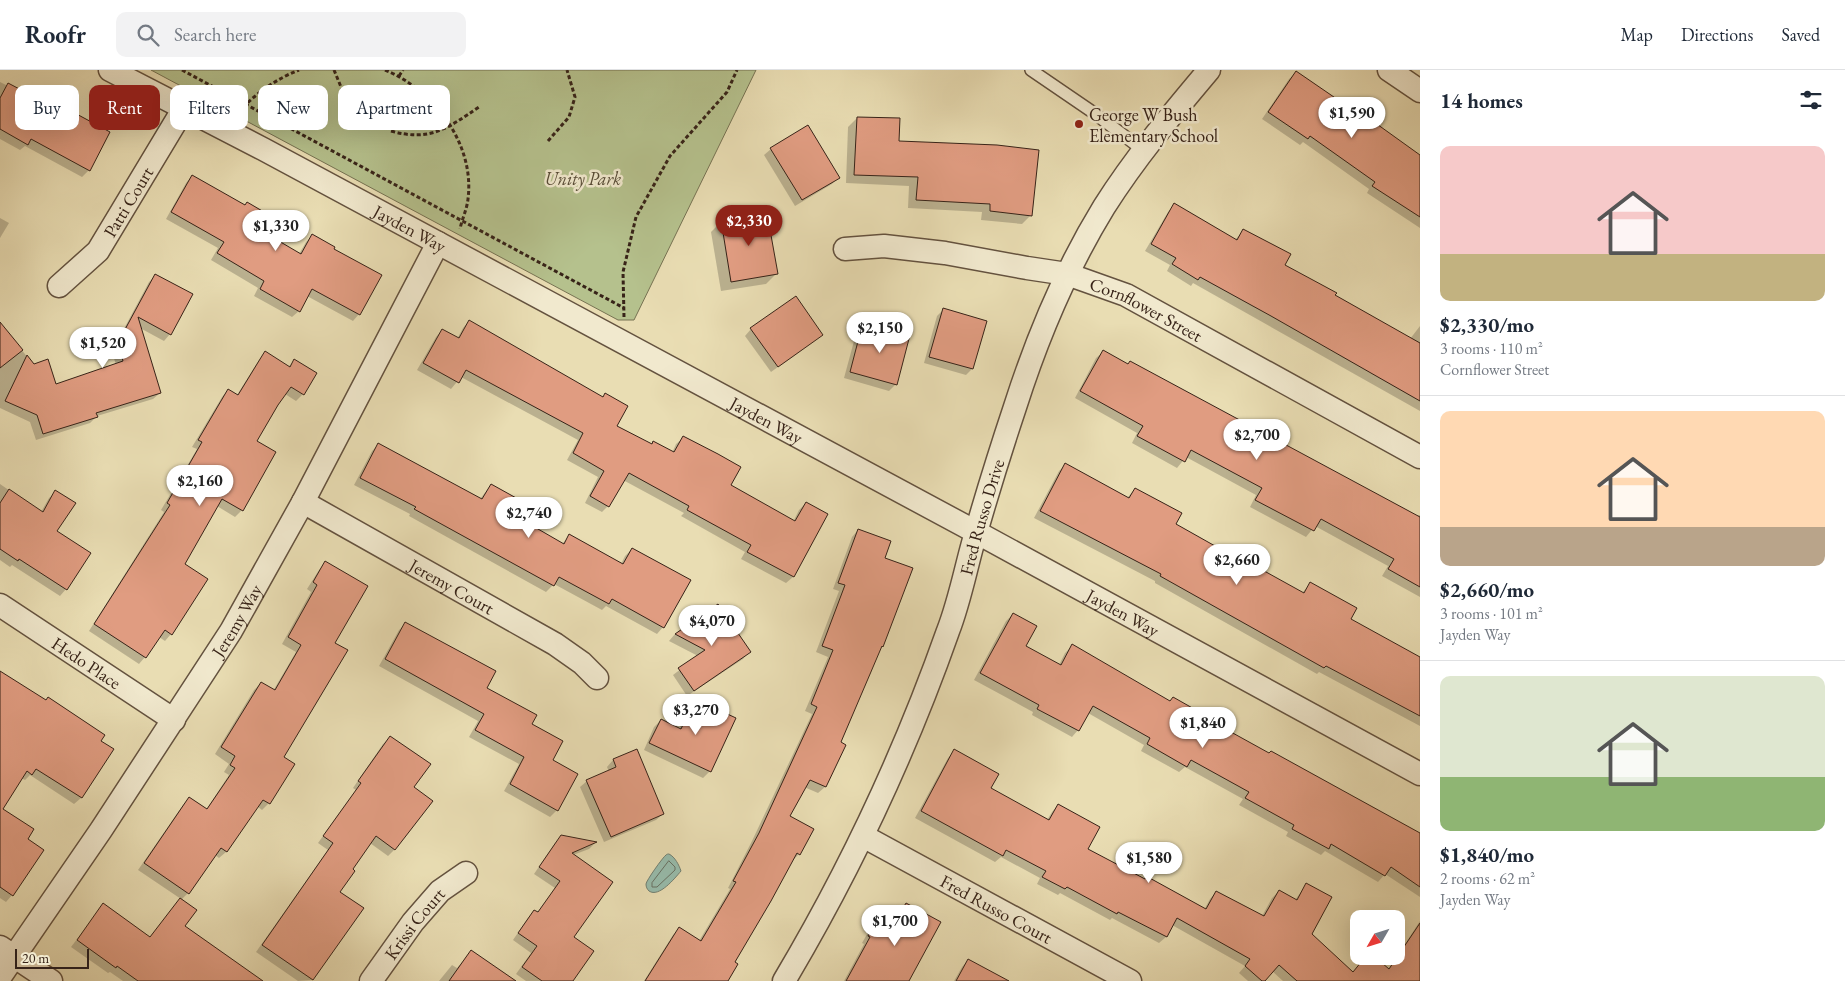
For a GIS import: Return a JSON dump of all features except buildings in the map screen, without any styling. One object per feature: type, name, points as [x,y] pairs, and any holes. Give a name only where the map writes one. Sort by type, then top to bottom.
[{"type":"street","name":"Jayden Way","points":[[110,70],[170,101]]},
{"type":"street","name":"Fred Russo Drive","points":[[784,981],[863,836],[908,738],[949,629],[976,532],[1015,405],[1039,340],[1068,274],[1104,208],[1143,150],[1209,70]]},
{"type":"street","points":[[1389,70],[1420,91]]},
{"type":"street","name":"Patti Court","points":[[58,286],[98,251],[171,130]]},
{"type":"street","name":"Jayden Way","points":[[229,130],[976,532],[1420,774]]},
{"type":"street","name":"Cornflower Street","points":[[845,249],[884,246],[937,252],[1068,274],[1126,295],[1420,457]]},
{"type":"street","name":"Jeremy Way","points":[[0,977],[7,952],[174,720],[231,631],[446,247]]},
{"type":"street","name":"Jeremy Court","points":[[303,502],[555,644],[582,663],[597,678]]},
{"type":"street","name":"Hedo Place","points":[[0,605],[174,720]]},
{"type":"street","name":"Fred Russo Court","points":[[863,836],[1130,981]]},
{"type":"street","name":"Krissi Court","points":[[371,981],[424,909],[440,891],[466,873]]},
{"type":"street","points":[[7,952],[51,981]]},
{"type":"lane","points":[[1031,70],[1094,113],[1143,150]]},
{"type":"path","points":[[182,70],[210,85]]},
{"type":"path","points":[[248,102],[286,75],[299,70]]},
{"type":"path","points":[[334,70],[340,85]]},
{"type":"path","points":[[385,70],[399,76],[421,93],[452,126],[462,152],[467,175],[468,199],[462,221],[446,247]]},
{"type":"path","points":[[399,76],[403,70]]},
{"type":"path","points":[[548,141],[569,117],[575,97],[567,70]]},
{"type":"path","points":[[248,106],[624,308],[623,272],[636,217],[670,156],[727,92],[737,70]]},
{"type":"path","points":[[391,131],[407,136],[425,136],[452,126],[479,107]]},
{"type":"green space","name":"Unity Park","points":[[151,70],[756,70],[634,320],[618,320],[263,130],[328,130],[328,85],[258,85],[258,127],[248,122],[248,85],[179,85]]},
{"type":"water","points":[[669,854],[675,859],[681,871],[662,890],[657,892],[649,891],[646,886],[647,882],[662,860]]},
{"type":"place","name":"George W Bush Elementary School","points":[[1079,124]]}]
